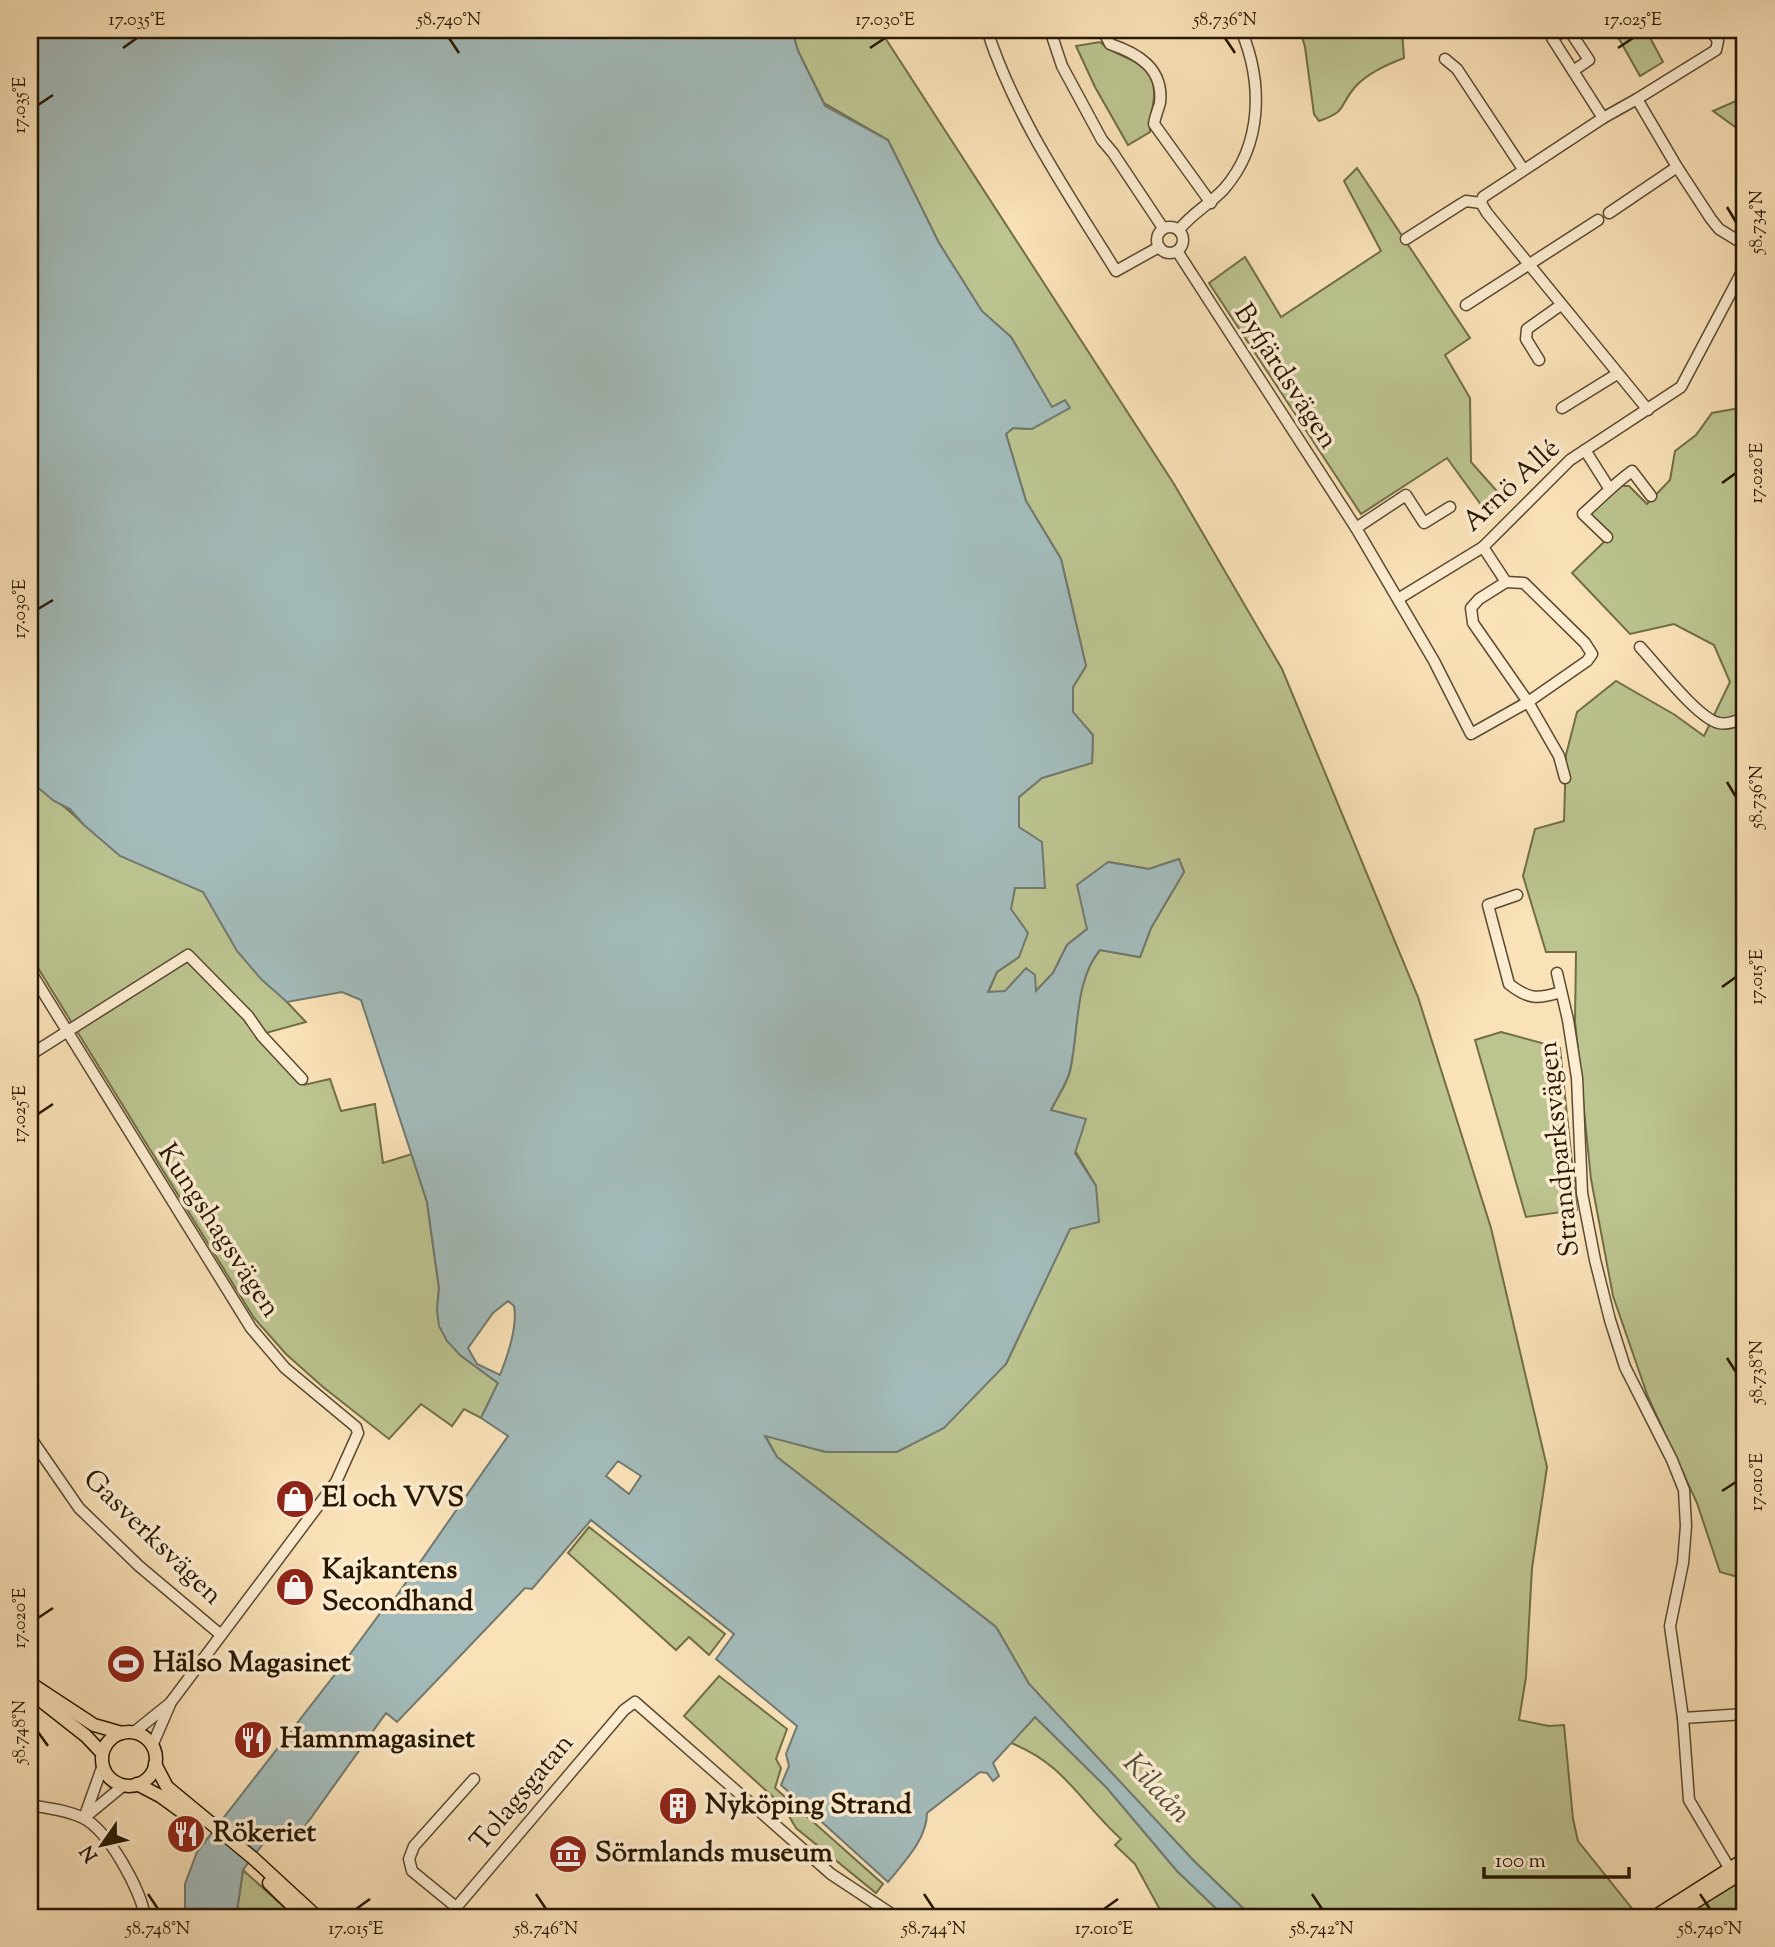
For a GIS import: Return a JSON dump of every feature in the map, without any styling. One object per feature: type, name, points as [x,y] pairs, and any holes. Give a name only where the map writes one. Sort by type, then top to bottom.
[{"type":"main road","points":[[30,1683],[94,1726],[144,1737],[152,1746],[155,1764],[167,1787],[212,1830],[317,1917]]},
{"type":"main road","points":[[30,1692],[86,1736],[103,1759],[110,1778],[160,1796],[212,1830]]},
{"type":"main road","points":[[103,1759],[109,1740],[128,1733]]},
{"type":"main road","points":[[131,1785],[149,1776],[155,1764]]},
{"type":"main road","points":[[1671,1917],[1736,1872],[1745,1859]]},
{"type":"main road","points":[[251,1861],[304,1917]]},
{"type":"main road","points":[[1654,1917],[1736,1872]]},
{"type":"street","points":[[987,30],[994,53],[1023,118],[1115,271],[1159,247]]},
{"type":"street","points":[[1050,30],[1059,50],[1062,66],[1080,102],[1102,140],[1163,228]]},
{"type":"street","points":[[1103,30],[1110,44],[1139,55],[1155,76],[1160,100],[1154,124],[1211,203]]},
{"type":"street","points":[[1179,230],[1225,188],[1244,158],[1255,118],[1257,96],[1249,50],[1241,30]]},
{"type":"street","points":[[1573,71],[1588,60],[1567,30],[1552,38],[1573,71],[1603,118]]},
{"type":"street","points":[[1648,410],[1481,203],[1483,197],[1522,169],[1716,50],[1718,41],[1711,30]]},
{"type":"street","points":[[1445,59],[1457,69],[1522,169]]},
{"type":"street","points":[[1637,99],[1677,167],[1719,229],[1745,245]]},
{"type":"street","points":[[1609,213],[1677,167]]},
{"type":"street","points":[[1406,239],[1466,201],[1481,203]]},
{"type":"street","points":[[1466,305],[1598,220]]},
{"type":"street","points":[[1170,226],[1179,230],[1183,240],[1177,251],[1166,252],[1159,247],[1157,236],[1163,228],[1170,226]]},
{"type":"street","name":"Byfjärdsvägen","points":[[1177,251],[1356,528],[1434,661],[1471,734],[1528,702]]},
{"type":"street","name":"Arnö Allé","points":[[1398,599],[1483,547],[1570,460],[1681,387],[1745,266]]},
{"type":"street","points":[[1539,359],[1527,339],[1527,329],[1561,305]]},
{"type":"street","points":[[1562,408],[1617,374]]},
{"type":"street","name":"Arnö Allé","points":[[1585,450],[1609,488]]},
{"type":"street","points":[[1607,537],[1583,514],[1609,488],[1632,471],[1650,496]]},
{"type":"street","points":[[1356,528],[1406,495],[1424,523],[1450,507]]},
{"type":"street","points":[[1483,547],[1506,582]]},
{"type":"street","points":[[1528,702],[1587,662],[1592,654],[1585,643],[1524,583],[1506,582],[1479,599],[1471,608],[1471,616],[1479,633],[1528,702],[1559,756],[1565,778]]},
{"type":"street","points":[[1640,647],[1701,715],[1718,723],[1735,722],[1745,717]]},
{"type":"street","points":[[1517,895],[1488,905],[1508,985],[1539,999],[1561,992]]},
{"type":"street","points":[[30,1055],[188,955],[248,1016],[262,1036],[302,1079]]},
{"type":"street","name":"Kungshagsvägen","points":[[30,971],[251,1328],[285,1368],[356,1427],[358,1433],[336,1482],[221,1635]]},
{"type":"street","name":"Strandparksvägen","points":[[1557,973],[1569,1020],[1577,1078],[1582,1193],[1595,1260],[1625,1367],[1672,1460],[1684,1490],[1686,1526],[1683,1563],[1670,1626],[1683,1718],[1689,1800],[1736,1872]]},
{"type":"street","name":"Gasverksvägen","points":[[30,1437],[79,1508],[139,1566],[221,1635]]},
{"type":"street","points":[[152,1746],[171,1702],[221,1635]]},
{"type":"street","points":[[128,1733],[171,1702]]},
{"type":"street","name":"Tolagsgatan","points":[[448,1917],[624,1710],[635,1702],[831,1874],[896,1917]]},
{"type":"street","points":[[1683,1718],[1745,1714]]},
{"type":"street","points":[[84,1818],[103,1759]]},
{"type":"street","points":[[456,1907],[412,1871],[409,1858],[414,1846],[474,1779]]},
{"type":"street","points":[[84,1818],[131,1785]]},
{"type":"street","points":[[30,1805],[84,1818],[104,1835],[134,1885],[145,1917]]},
{"type":"green space","points":[[792,30],[880,30],[1174,484],[1282,669],[1418,997],[1491,1228],[1547,1467],[1532,1568],[1526,1677],[1519,1720],[1549,1726],[1564,1725],[1573,1819],[1578,1841],[1637,1917],[1252,1917],[1191,1858],[1029,1684],[996,1627],[777,1457],[765,1435],[826,1452],[1006,1364],[1070,1228],[1096,1186],[1051,1110],[1070,1071],[1085,977],[1100,950],[1140,957],[1151,928],[1184,872],[1179,859],[1149,869],[1108,862],[1087,929],[1067,945],[1053,973],[1036,991],[988,993],[997,972],[1019,957],[1010,909],[1015,888],[1045,888],[1019,827],[1019,797],[1042,778],[1092,762],[1093,735],[1073,713],[1073,687],[1086,666],[1061,559],[1026,501],[1006,434],[1013,428],[1032,429],[1052,408],[1011,337],[982,312],[939,243],[888,140],[824,103],[798,51]]},
{"type":"green space","points":[[1300,30],[1402,30],[1404,58],[1366,78],[1355,87],[1339,111],[1319,121],[1314,114],[1305,47]]},
{"type":"green space","points":[[1614,30],[1646,30],[1663,62],[1640,76]]},
{"type":"green space","points":[[1100,42],[1142,66],[1152,81],[1154,97],[1150,132],[1128,145],[1095,87],[1076,46]]},
{"type":"green space","points":[[1745,97],[1745,134],[1713,111]]},
{"type":"green space","points":[[1357,168],[1470,338],[1445,355],[1470,398],[1471,462],[1503,498],[1487,513],[1447,458],[1361,514],[1209,283],[1245,257],[1281,317],[1381,251],[1344,181]]},
{"type":"green space","points":[[1745,407],[1745,1579],[1720,1572],[1697,1503],[1648,1397],[1613,1296],[1591,1179],[1575,1021],[1576,952],[1546,952],[1523,876],[1535,829],[1564,821],[1566,755],[1577,712],[1616,681],[1675,715],[1704,736],[1730,682],[1714,645],[1674,624],[1630,634],[1572,573],[1608,538],[1591,520],[1592,509],[1618,486],[1629,486],[1647,504],[1670,480],[1675,451],[1696,435],[1712,413]]},
{"type":"green space","points":[[30,781],[84,825],[206,885],[285,1000],[306,1022],[262,1034],[304,1085],[330,1079],[341,1111],[375,1104],[383,1163],[412,1154],[427,1202],[439,1288],[437,1310],[460,1355],[498,1383],[481,1418],[464,1409],[452,1426],[421,1404],[389,1439],[286,1354],[254,1318],[30,955]]},
{"type":"green space","points":[[1501,1032],[1560,1048],[1577,1210],[1526,1217],[1475,1040]]},
{"type":"green space","points":[[589,1527],[725,1634],[709,1655],[689,1637],[676,1650],[568,1553]]},
{"type":"green space","points":[[719,1676],[787,1729],[776,1759],[781,1768],[775,1788],[883,1884],[876,1893],[796,1828],[783,1806],[684,1716]]},
{"type":"green space","points":[[1035,1717],[1107,1788],[1177,1871],[1225,1917],[1164,1917],[1135,1864],[1115,1845],[1121,1839],[1059,1773],[1030,1752],[1011,1743]]},
{"type":"green space","points":[[243,1870],[295,1917],[236,1917]]},
{"type":"green space","points":[[1745,1876],[1745,1917],[1680,1917]]},
{"type":"water","points":[[30,30],[792,30],[798,51],[825,106],[888,140],[939,243],[982,311],[1011,337],[1052,407],[1065,400],[1070,408],[1032,429],[1013,428],[1006,434],[1026,501],[1061,559],[1086,666],[1073,687],[1073,712],[1093,735],[1092,763],[1042,778],[1019,797],[1019,827],[1042,842],[1045,888],[1015,888],[1011,909],[1028,933],[1019,957],[997,972],[988,992],[1005,991],[1026,968],[1035,975],[1036,991],[1053,973],[1067,945],[1087,929],[1077,885],[1108,862],[1149,869],[1179,859],[1184,872],[1151,928],[1140,957],[1100,950],[1086,976],[1081,992],[1070,1070],[1051,1110],[1086,1119],[1075,1153],[1096,1186],[1099,1222],[1070,1229],[1006,1364],[944,1428],[897,1452],[826,1452],[765,1436],[777,1457],[996,1627],[1029,1684],[1194,1861],[1252,1917],[1225,1917],[1177,1871],[1107,1788],[1035,1717],[993,1763],[999,1776],[993,1781],[987,1773],[980,1772],[927,1813],[919,1841],[888,1882],[781,1785],[789,1766],[786,1754],[797,1726],[716,1659],[734,1634],[591,1520],[532,1589],[525,1588],[397,1722],[386,1713],[298,1836],[272,1832],[243,1870],[236,1917],[185,1917],[185,1884],[197,1852],[390,1600],[393,1601],[508,1436],[481,1418],[498,1383],[460,1355],[447,1341],[439,1326],[439,1288],[427,1202],[361,1000],[342,992],[287,1002],[261,979],[237,951],[203,892],[120,856],[70,809],[54,801],[30,781]],"holes":[[[508,1301],[514,1306],[515,1323],[500,1375],[477,1364],[468,1348],[493,1313]],[[618,1461],[641,1476],[629,1494],[606,1476]]]},
{"type":"place","name":"El och VVS","points":[[295,1499]]},
{"type":"place","name":"Kajkantens Secondhand","points":[[295,1587]]},
{"type":"place","name":"Hälso Magasinet","points":[[126,1664]]},
{"type":"place","name":"Hamnmagasinet","points":[[253,1740]]},
{"type":"place","name":"Nyköping Strand","points":[[678,1806]]},
{"type":"place","name":"Rökeriet","points":[[186,1834]]},
{"type":"place","name":"Sörmlands museum","points":[[568,1854]]},
{"type":"water label","name":"Kilaån","points":[[1156,1789]]}]
